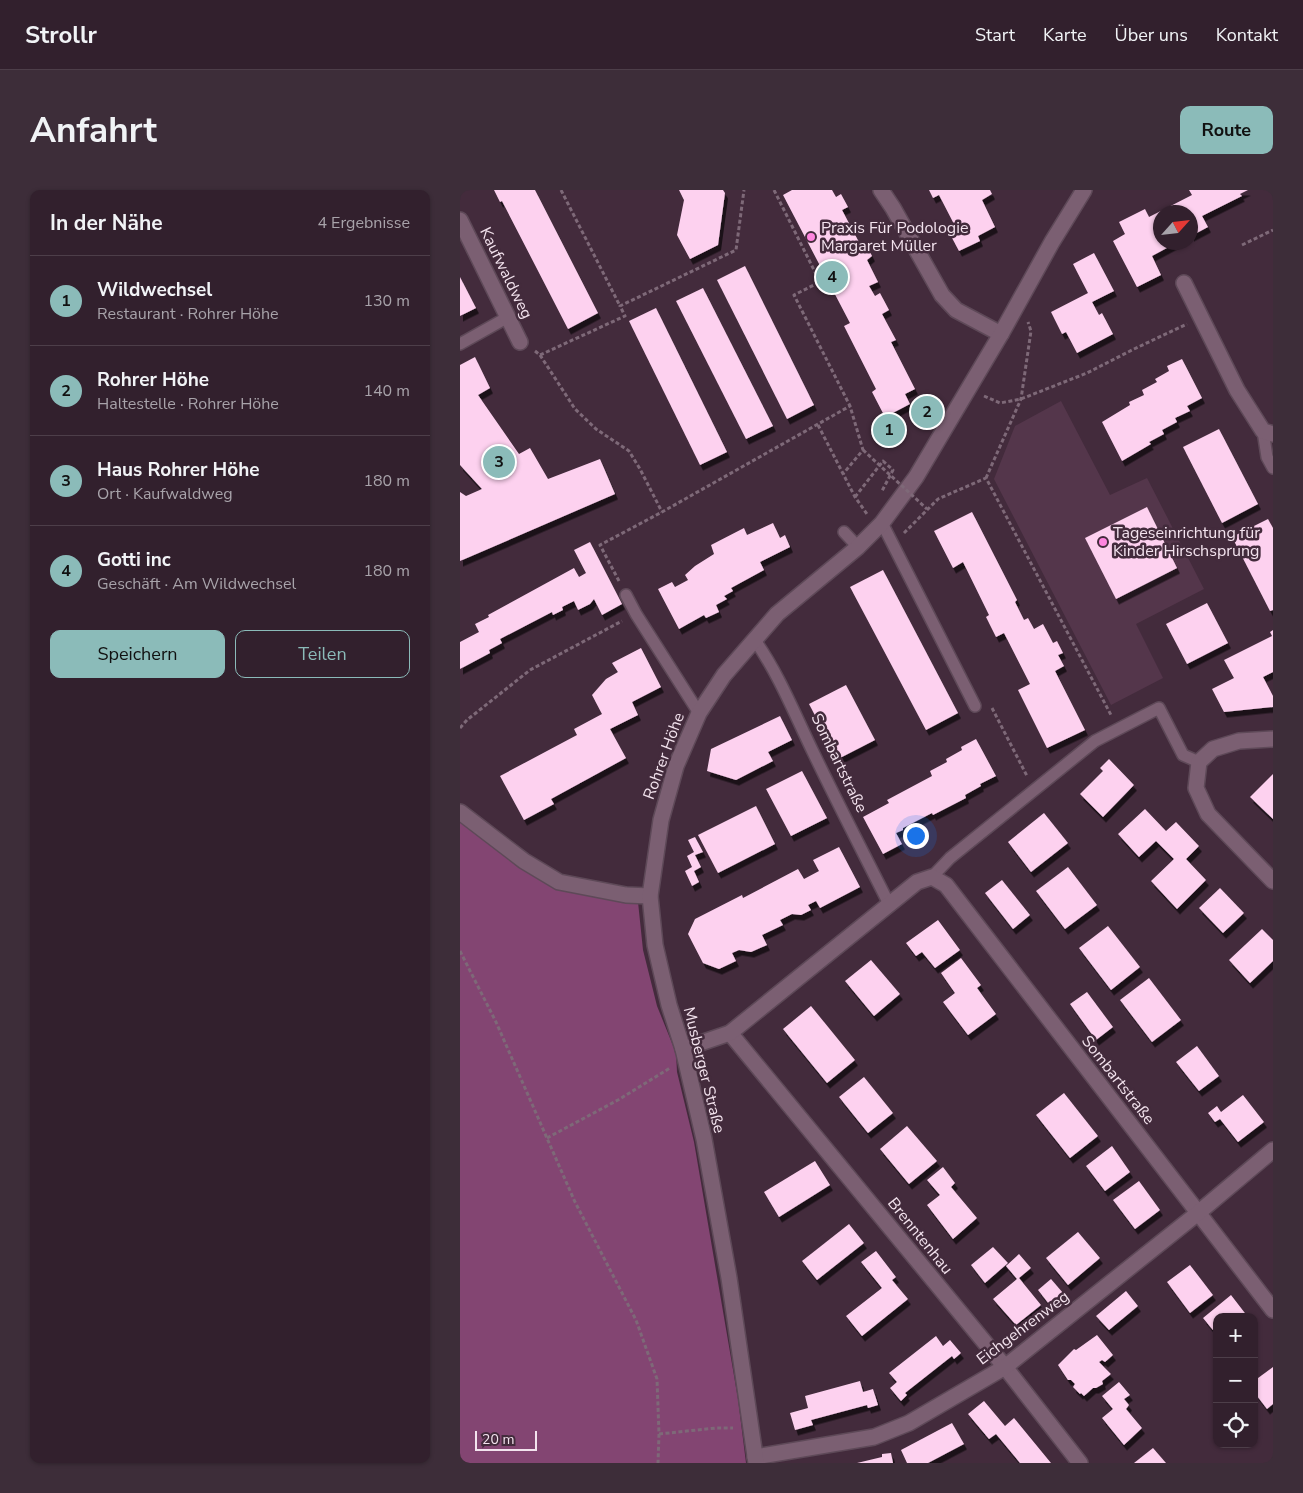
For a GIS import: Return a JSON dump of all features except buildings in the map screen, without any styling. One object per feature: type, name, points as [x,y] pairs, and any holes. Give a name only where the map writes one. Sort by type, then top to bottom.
[{"type":"street","points":[[881,190],[894,208],[942,296],[956,310],[1001,334]]},
{"type":"street","name":"Rohrer Höhe","points":[[650,896],[661,820],[676,766],[699,713],[724,675],[754,639],[777,614],[858,547],[882,523],[916,477],[1084,190]]},
{"type":"street","name":"Kaufwaldweg","points":[[460,220],[520,342]]},
{"type":"street","points":[[1184,283],[1237,390],[1268,433]]},
{"type":"street","points":[[1273,739],[1239,741],[1213,749],[1199,762],[1196,788],[1208,814],[1273,881]]},
{"type":"street","points":[[460,812],[524,861],[559,882],[626,895],[650,896]]},
{"type":"street","points":[[684,1055],[730,1033],[917,882],[932,877]]},
{"type":"street","name":"Sombartstraße","points":[[932,877],[946,884],[1273,1310]]},
{"type":"street","name":"Musberger Straße","points":[[650,896],[655,945],[706,1148],[729,1278],[756,1460]]},
{"type":"street","name":"Brenntenhau","points":[[730,1033],[1005,1367],[1080,1463]]},
{"type":"street","name":"Eichgehrenweg","points":[[756,1460],[874,1437],[909,1424],[1005,1367],[1198,1213],[1273,1150]]},
{"type":"lane","points":[[460,344],[508,317]]},
{"type":"lane","points":[[1268,433],[1267,457],[1273,468]]},
{"type":"lane","points":[[882,523],[975,706]]},
{"type":"lane","points":[[844,532],[858,547]]},
{"type":"lane","points":[[626,595],[699,713]]},
{"type":"lane","name":"Sombartstraße","points":[[754,639],[766,656],[792,706],[889,904]]},
{"type":"lane","points":[[932,877],[950,858],[1096,741],[1159,708],[1183,754],[1199,762]]},
{"type":"path","points":[[540,355],[624,316],[561,190]]},
{"type":"path","points":[[620,306],[736,250],[744,190]]},
{"type":"path","points":[[774,190],[820,282],[794,295],[850,406],[862,450],[927,509]]},
{"type":"path","points":[[1242,245],[1273,230]]},
{"type":"path","points":[[893,544],[938,498],[986,478],[1021,399],[1031,331],[1021,299]]},
{"type":"path","points":[[969,389],[1000,403],[1021,399],[1087,373],[1134,348],[1201,318]]},
{"type":"path","points":[[520,342],[540,355],[575,409],[596,429],[629,451],[662,512]]},
{"type":"path","points":[[626,595],[600,545],[850,406]]},
{"type":"path","points":[[818,425],[855,497],[869,516],[873,508]]},
{"type":"path","points":[[843,474],[862,450]]},
{"type":"path","points":[[855,497],[883,462],[893,470],[881,493]]},
{"type":"path","points":[[986,478],[1118,729]]},
{"type":"path","points":[[460,728],[467,720],[530,670],[636,614]]},
{"type":"path","points":[[975,706],[987,700],[1035,789]]},
{"type":"path","points":[[460,951],[496,1022],[575,1202],[636,1320],[657,1379],[658,1463]]},
{"type":"path","points":[[547,1138],[618,1100],[684,1055]]},
{"type":"path","points":[[659,1434],[716,1428],[751,1428]]},
{"type":"shaded area","name":"Tageseinrichtung für Kinder Hirschsprung","points":[[1061,401],[1110,495],[1147,478],[1204,589],[1136,624],[1163,678],[1111,705],[994,479],[1015,426]]},
{"type":"shaded area","points":[[460,812],[559,882],[638,902],[643,950],[657,1006],[676,1053],[677,1072],[694,1142],[738,1399],[746,1463],[460,1463]]},
{"type":"place","name":"Praxis Für Podologie Margaret Müller","points":[[811,237]]},
{"type":"place","name":"Gotti inc","points":[[832,277]]},
{"type":"place","name":"Rohrer Höhe","points":[[927,412]]},
{"type":"place","name":"Wildwechsel","points":[[889,430]]},
{"type":"place","name":"Haus Rohrer Höhe","points":[[499,462]]},
{"type":"place","name":"Tageseinrichtung für Kinder Hirschsprung","points":[[1103,542]]}]
